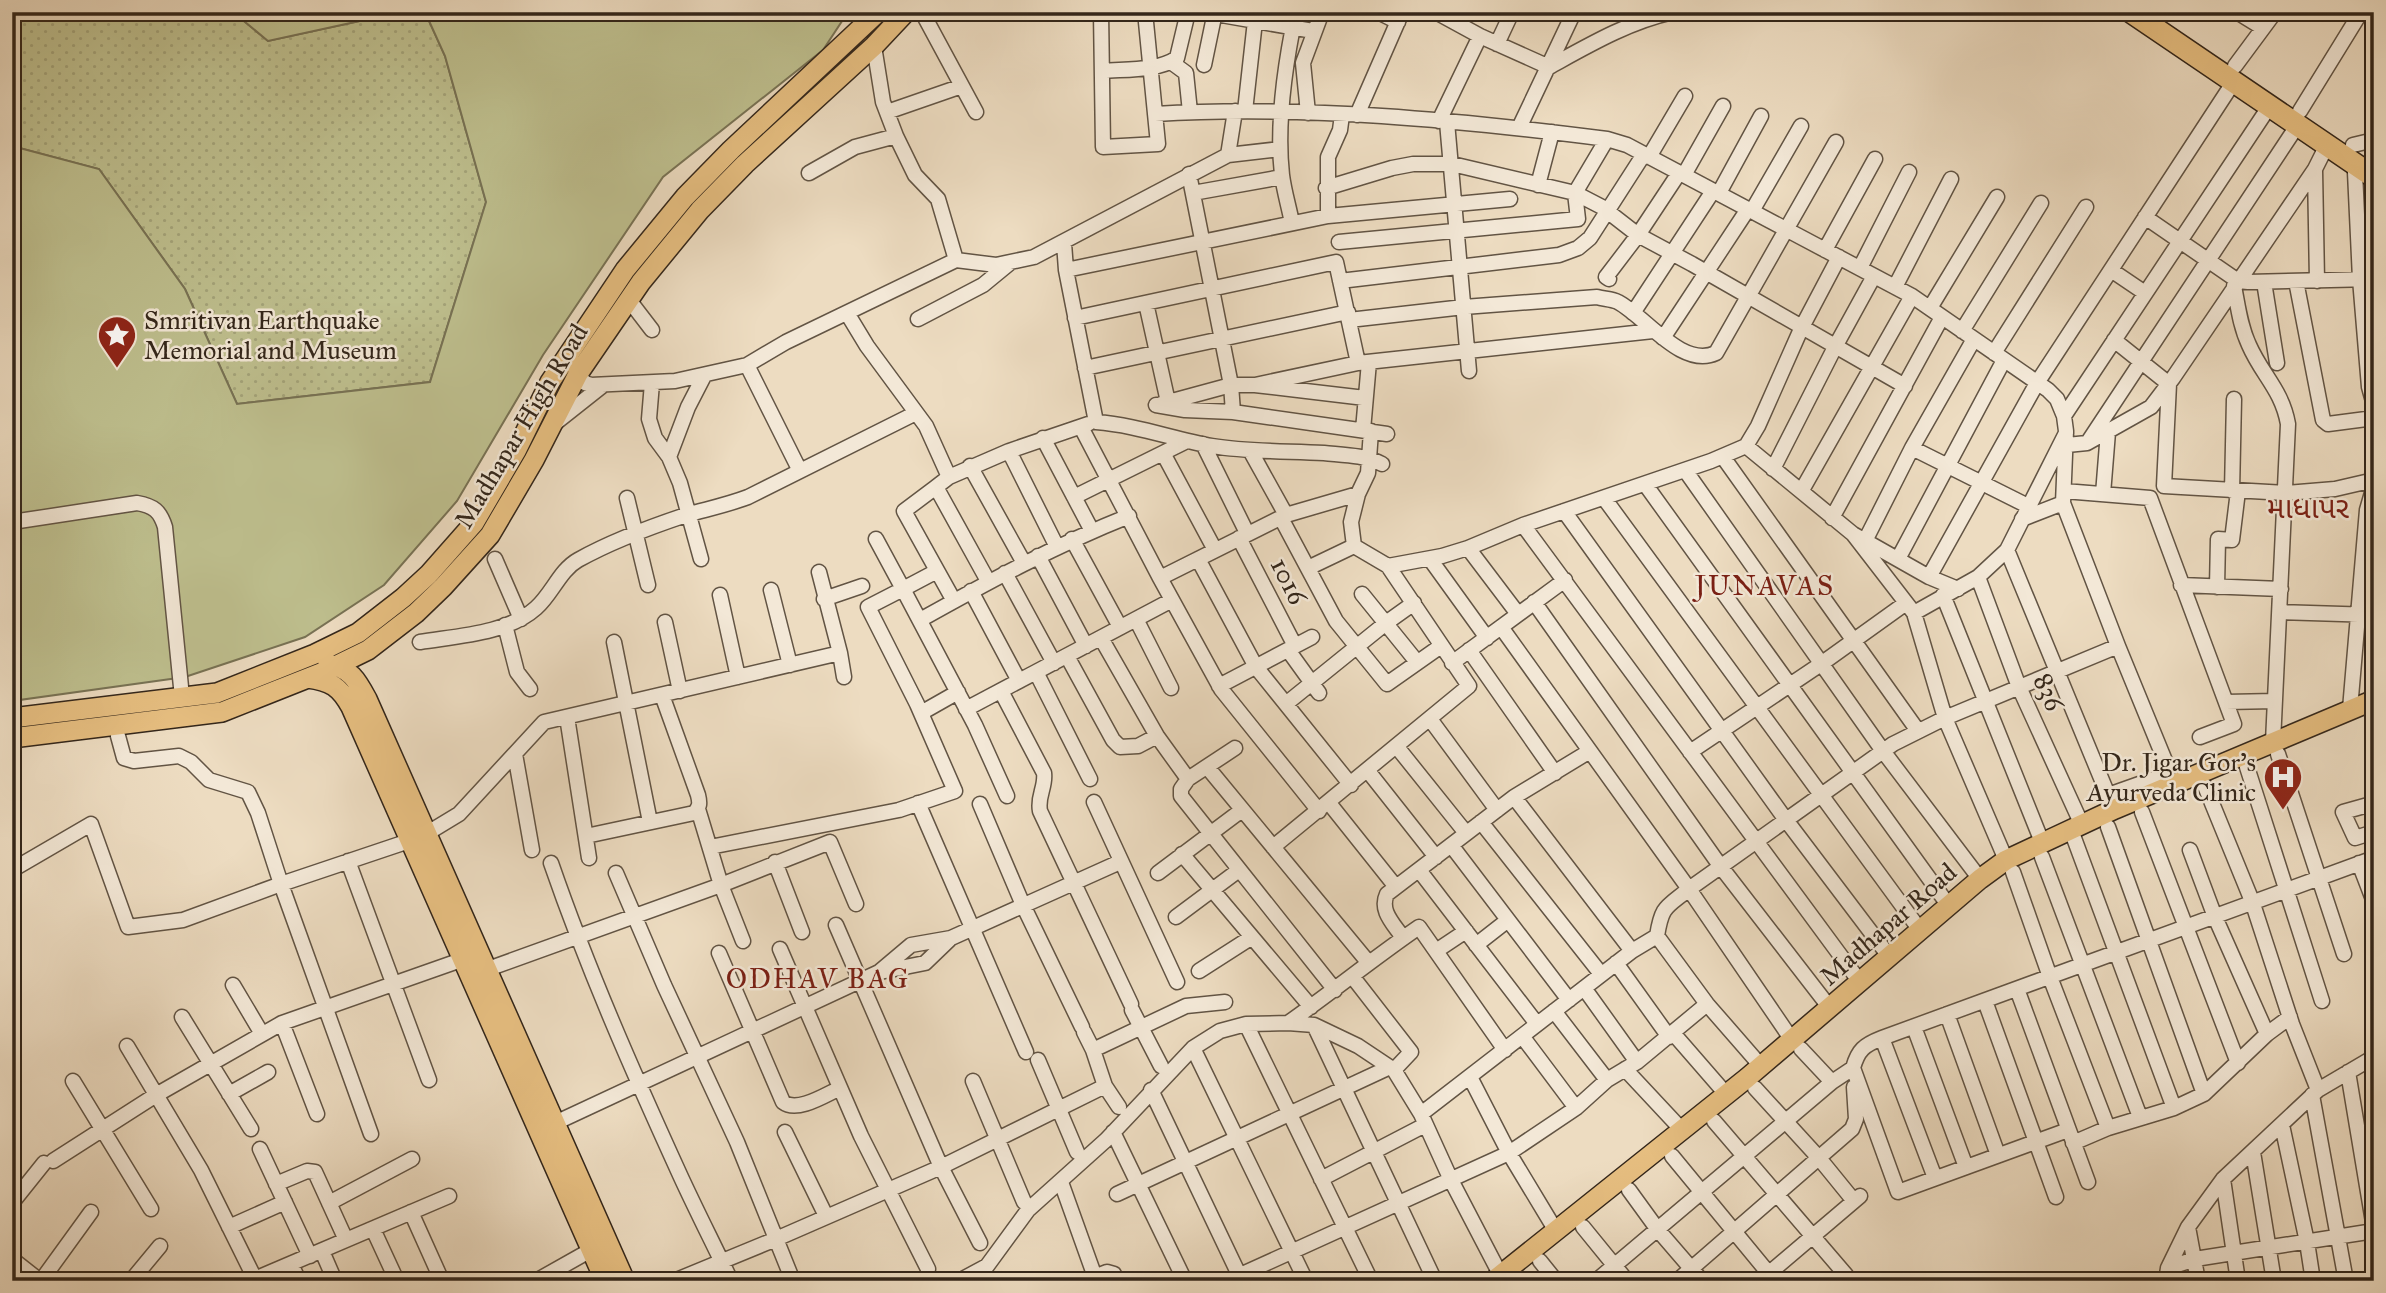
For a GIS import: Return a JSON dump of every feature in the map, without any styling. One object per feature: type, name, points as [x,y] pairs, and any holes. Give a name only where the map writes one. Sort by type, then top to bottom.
[{"type":"highway","points":[[2131,12],[2368,172]]},
{"type":"highway","points":[[2150,12],[2368,172]]},
{"type":"main road","points":[[12,718],[217,693],[300,660],[358,633],[403,597],[452,548],[488,501],[550,382],[625,270],[685,197],[731,150],[878,12]]},
{"type":"main road","name":"Madhapar High Road","points":[[12,738],[222,712],[337,666],[368,650],[416,613],[490,535],[506,511],[578,374],[629,300],[700,210],[745,164],[874,46],[906,12]]},
{"type":"main road","points":[[360,685],[361,670],[368,650]]},
{"type":"main road","points":[[300,660],[337,666],[351,673],[360,685],[464,959],[605,1281]]},
{"type":"main road","points":[[308,678],[327,681],[339,687],[344,695],[488,969],[625,1281]]},
{"type":"main road","name":"Madhapar Road","points":[[2077,832],[2108,827],[2205,786],[2247,767],[2276,748],[2350,709],[2374,700]]},
{"type":"main road","name":"Madhapar Road","points":[[1502,1279],[1539,1261],[1755,1088],[1830,1008],[1980,879],[2077,832],[2158,784],[2276,748],[2374,713]]},
{"type":"main road","name":"Madhapar Road","points":[[1502,1279],[1556,1231],[1760,1066],[1797,1044],[1988,889],[2010,866]]},
{"type":"street","points":[[922,12],[976,112]]},
{"type":"street","points":[[1101,12],[1103,147],[1158,144],[1145,12]]},
{"type":"street","points":[[1103,71],[1150,66],[1171,62],[1177,58],[1188,12]]},
{"type":"street","points":[[1292,223],[1282,177],[1280,149],[1282,112],[1296,12]]},
{"type":"street","points":[[1308,113],[1303,63],[1322,12]]},
{"type":"street","points":[[1328,216],[1328,157],[1400,17],[1378,12]]},
{"type":"street","points":[[1436,12],[1456,17],[1480,36],[1549,67]]},
{"type":"street","points":[[1497,44],[1512,12]]},
{"type":"street","points":[[1519,128],[1574,12]]},
{"type":"street","points":[[1549,67],[1648,15],[1673,12]]},
{"type":"street","points":[[2237,12],[2263,28]]},
{"type":"street","points":[[2235,66],[2275,12]]},
{"type":"street","points":[[2300,111],[2361,12]]},
{"type":"street","points":[[1203,65],[1211,13],[1313,31]]},
{"type":"street","points":[[1228,155],[1240,111],[1249,18]]},
{"type":"street","points":[[1469,371],[1452,164],[1443,121],[1480,36]]},
{"type":"street","points":[[874,46],[879,82],[896,136],[915,175],[938,199],[956,260]]},
{"type":"street","points":[[1171,62],[1186,73],[1190,112]]},
{"type":"street","points":[[887,112],[962,86]]},
{"type":"street","points":[[1929,577],[2037,383],[2231,86]]},
{"type":"street","points":[[1340,281],[1559,255],[1578,248],[1590,237],[1685,96]]},
{"type":"street","points":[[1609,279],[1606,276],[1682,174],[1723,106]]},
{"type":"street","points":[[2064,416],[2267,110]]},
{"type":"street","points":[[1155,114],[1240,111],[1349,115],[1519,128],[1607,139],[1647,155],[1912,296],[2037,383],[2057,400],[2064,416],[2067,438],[2064,497],[2118,646],[2168,768],[2158,784],[2108,795],[2007,550]]},
{"type":"street","points":[[1633,313],[1716,192],[1761,116]]},
{"type":"street","points":[[1255,385],[1363,362],[1658,334],[1750,210],[1801,125]]},
{"type":"street","points":[[2087,443],[2295,129]]},
{"type":"street","points":[[1538,185],[1552,132]]},
{"type":"street","points":[[809,173],[855,148],[896,136]]},
{"type":"street","points":[[1339,243],[1578,219],[1575,193],[1607,139]]},
{"type":"street","points":[[2353,145],[2374,140]]},
{"type":"street","points":[[1085,368],[1349,316],[1597,297],[1617,301],[1658,334],[1696,357],[1707,357],[1716,353],[1836,142]]},
{"type":"street","points":[[578,374],[585,383],[603,386],[704,376],[747,365],[786,342],[956,260],[996,265],[1034,257],[1228,155],[1280,149]]},
{"type":"street","points":[[2067,438],[2087,443],[2151,407],[2315,169],[2325,149]]},
{"type":"street","points":[[1825,250],[1875,159]]},
{"type":"street","points":[[1326,188],[1392,168],[1413,164],[1452,164],[1575,193],[1606,210],[1638,235],[1672,255],[1705,271],[1801,329],[1905,386]]},
{"type":"street","points":[[2315,169],[2316,281]]},
{"type":"street","points":[[1860,268],[1909,172]]},
{"type":"street","points":[[2368,172],[2369,387],[2374,405]]},
{"type":"street","points":[[1189,174],[1220,341],[1231,385],[1233,412]]},
{"type":"street","points":[[1193,193],[1282,177]]},
{"type":"street","points":[[1895,287],[1951,179]]},
{"type":"street","points":[[1832,518],[1905,386],[1936,313],[1997,197]]},
{"type":"street","points":[[1066,270],[1328,216],[1455,202],[1510,199]]},
{"type":"street","points":[[1859,538],[1912,448],[1968,335],[2040,203]]},
{"type":"street","points":[[1898,559],[1948,466],[1999,356],[2087,207]]},
{"type":"street","points":[[2145,217],[2209,260],[2236,283],[2242,327],[2249,347],[2284,405],[2288,424],[2275,701],[2276,748],[2344,954]]},
{"type":"street","points":[[1064,243],[1066,270],[1096,422]]},
{"type":"street","points":[[1388,566],[1430,559],[1468,548],[1522,525],[1723,457],[1746,446],[1758,426],[1801,329],[1839,257]]},
{"type":"street","points":[[918,320],[983,285],[1011,262]]},
{"type":"street","points":[[1075,318],[1336,262],[1363,362],[1367,431],[1376,461]]},
{"type":"street","points":[[2110,270],[2145,293]]},
{"type":"street","points":[[1773,469],[1874,275]]},
{"type":"street","points":[[2236,283],[2367,279]]},
{"type":"street","points":[[2296,281],[2323,420],[2328,424],[2374,418]]},
{"type":"street","points":[[2264,282],[2277,363]]},
{"type":"street","points":[[1802,490],[1912,296]]},
{"type":"street","points":[[629,300],[652,330]]},
{"type":"street","points":[[1146,303],[1168,402]]},
{"type":"street","points":[[847,313],[867,346],[926,426],[949,477]]},
{"type":"street","points":[[2114,340],[2169,384]]},
{"type":"street","points":[[747,365],[800,471]]},
{"type":"street","points":[[669,457],[704,376]]},
{"type":"street","points":[[652,383],[649,419],[655,439],[669,457],[680,483],[701,559]]},
{"type":"street","points":[[2169,384],[2164,486],[2286,494],[2335,489],[2374,480]]},
{"type":"street","points":[[1366,398],[1255,385],[1231,385],[1156,405],[1185,410],[1233,412],[1387,434]]},
{"type":"street","points":[[550,428],[603,386]]},
{"type":"street","points":[[2217,587],[2218,540],[2232,540],[2235,491],[2234,400]]},
{"type":"street","points":[[420,642],[505,625],[522,619],[550,594],[574,562],[635,534],[689,515],[722,507],[916,413]]},
{"type":"street","points":[[954,601],[904,511],[949,477],[970,466],[1043,438],[1096,422],[1118,423],[1187,441],[1251,452],[1319,453],[1376,461]]},
{"type":"street","points":[[1080,427],[1219,686],[1396,887]]},
{"type":"street","points":[[2103,494],[2109,432]]},
{"type":"street","points":[[1043,438],[1092,531]]},
{"type":"street","points":[[1690,752],[1854,640],[1910,608],[1943,596],[1978,577],[2007,550],[2067,438]]},
{"type":"street","points":[[1074,496],[1187,441]]},
{"type":"street","name":"1016","points":[[1203,444],[1291,648],[1315,689]]},
{"type":"street","points":[[1746,446],[1859,538],[1929,577],[1958,589]]},
{"type":"street","points":[[1912,448],[1982,482],[2025,513]]},
{"type":"street","points":[[1009,451],[1057,547]]},
{"type":"street","points":[[1251,452],[1336,621],[1387,684],[1441,646]]},
{"type":"street","points":[[1163,453],[1214,550]]},
{"type":"street","points":[[1723,457],[1918,731]]},
{"type":"street","points":[[1354,546],[1350,522],[1358,494],[1376,461]]},
{"type":"street","points":[[970,466],[1024,563]]},
{"type":"street","points":[[1685,470],[1883,751],[1980,879]]},
{"type":"street","points":[[1645,484],[1949,906]]},
{"type":"street","points":[[2350,709],[2358,615],[2374,486]]},
{"type":"street","points":[[936,487],[988,581]]},
{"type":"street","points":[[1160,578],[1284,517],[1358,494]]},
{"type":"street","points":[[2025,513],[2064,497],[2103,494],[2150,498],[2234,723],[2200,737]]},
{"type":"street","points":[[626,498],[648,585]]},
{"type":"street","points":[[1604,498],[1920,930]]},
{"type":"street","points":[[12,522],[137,503],[151,506],[161,514],[166,527],[182,698]]},
{"type":"street","points":[[1564,511],[1786,820],[1889,956]]},
{"type":"street","points":[[920,620],[988,581],[1072,539],[1129,516]]},
{"type":"street","points":[[1522,525],[1860,982]]},
{"type":"street","points":[[1859,538],[1910,608],[1945,718],[2010,866],[2108,1128]]},
{"type":"street","points":[[1072,539],[1121,627]]},
{"type":"street","points":[[876,540],[958,692],[1007,796]]},
{"type":"street","points":[[1308,568],[1354,546]]},
{"type":"street","points":[[1273,848],[1469,686],[1388,566],[1354,546]]},
{"type":"street","points":[[1468,548],[1518,614]]},
{"type":"street","points":[[1038,556],[1086,646]]},
{"type":"street","points":[[495,559],[522,619]]},
{"type":"street","points":[[1198,559],[1256,667],[1351,785]]},
{"type":"street","points":[[1430,559],[1487,638]]},
{"type":"street","points":[[710,847],[899,810],[955,791],[921,713],[868,607],[937,571]]},
{"type":"street","points":[[819,572],[844,677]]},
{"type":"street","points":[[1005,573],[1119,747],[1138,746],[1157,736]]},
{"type":"street","name":"836","points":[[1978,577],[2077,832],[2174,1108]]},
{"type":"street","points":[[1452,663],[1565,580]]},
{"type":"street","points":[[2181,585],[2281,589]]},
{"type":"street","points":[[824,599],[862,586]]},
{"type":"street","points":[[771,590],[790,665]]},
{"type":"street","points":[[971,591],[1019,681]]},
{"type":"street","points":[[1362,594],[1417,662]]},
{"type":"street","points":[[720,596],[738,677]]},
{"type":"street","points":[[1943,596],[2042,850],[2140,1117]]},
{"type":"street","points":[[966,709],[1172,600]]},
{"type":"street","points":[[1287,704],[1315,689],[1357,647],[1414,603]]},
{"type":"street","points":[[1534,603],[1721,867],[1830,1008]]},
{"type":"street","points":[[2280,612],[2374,615]]},
{"type":"street","points":[[1136,620],[1171,688]]},
{"type":"street","points":[[665,622],[680,691]]},
{"type":"street","points":[[505,625],[517,672],[530,690]]},
{"type":"street","points":[[1501,627],[1797,1044],[1832,1082]]},
{"type":"street","points":[[1219,686],[1312,637]]},
{"type":"street","points":[[1101,638],[1157,736],[1188,779]]},
{"type":"street","points":[[614,642],[650,822]]},
{"type":"street","points":[[1760,1066],[1707,1004],[1657,936],[1662,911],[1883,751],[1945,718],[2118,646]]},
{"type":"street","points":[[1469,650],[1555,773]]},
{"type":"street","points":[[12,870],[91,824],[128,927],[183,919],[417,837],[459,814],[544,722],[840,653]]},
{"type":"street","points":[[1036,672],[1090,779]]},
{"type":"street","points":[[1001,691],[1044,773],[1045,784],[1038,802],[1040,811],[1161,1066]]},
{"type":"street","points":[[921,713],[958,692]]},
{"type":"street","points":[[586,836],[694,813],[698,809],[698,795],[662,695]]},
{"type":"street","points":[[2226,702],[2275,701]]},
{"type":"street","points":[[567,717],[589,858]]},
{"type":"street","points":[[1430,719],[1497,810]]},
{"type":"street","points":[[118,736],[124,758],[134,761],[179,756],[191,762],[209,780],[248,793],[258,813],[371,1134]]},
{"type":"street","points":[[1397,747],[1466,833]]},
{"type":"street","points":[[1235,748],[1188,779],[1181,789],[1181,796],[1335,990]]},
{"type":"street","points":[[1403,938],[1384,910],[1387,894],[1514,797],[1590,751]]},
{"type":"street","points":[[514,754],[533,850]]},
{"type":"street","points":[[2247,767],[2322,1001]]},
{"type":"street","points":[[1208,768],[1368,962]]},
{"type":"street","points":[[1368,771],[1436,856]]},
{"type":"street","points":[[2205,786],[2252,901],[2315,1092],[2346,1281]]},
{"type":"street","points":[[1514,797],[1632,951]]},
{"type":"street","points":[[1094,802],[1186,1006]]},
{"type":"street","points":[[918,803],[972,928],[1059,1108],[1077,1153]]},
{"type":"street","points":[[980,804],[1023,905],[1093,1050],[1105,1086],[1119,1107]]},
{"type":"street","points":[[2374,814],[2368,805],[2343,812],[2355,838],[2374,832]]},
{"type":"street","points":[[698,809],[721,885],[743,942]]},
{"type":"street","points":[[1158,873],[1242,810]]},
{"type":"street","points":[[2142,812],[2238,1063]]},
{"type":"street","points":[[1481,822],[1601,974]]},
{"type":"street","points":[[2108,827],[2204,1094]]},
{"type":"street","points":[[488,969],[721,885],[830,842],[856,904]]},
{"type":"street","points":[[1451,845],[1569,1000]]},
{"type":"street","points":[[2190,850],[2215,917],[2267,1034]]},
{"type":"street","points":[[1182,855],[1311,1007]]},
{"type":"street","points":[[348,861],[429,1080]]},
{"type":"street","points":[[1677,1281],[1852,1129],[1856,1119],[1853,1068],[1856,1054],[1865,1045],[2367,861],[2374,902]]},
{"type":"street","points":[[775,862],[802,932]]},
{"type":"street","points":[[879,972],[911,945],[951,938],[1121,862]]},
{"type":"street","points":[[551,863],[576,936],[680,1176],[730,1281]]},
{"type":"street","points":[[1176,917],[1239,870]]},
{"type":"street","points":[[1419,870],[1537,1024]]},
{"type":"street","points":[[616,873],[737,1142],[793,1281]]},
{"type":"street","points":[[1476,945],[1508,920]]},
{"type":"street","points":[[836,925],[941,1167],[980,1243]]},
{"type":"street","points":[[1288,1023],[1419,927],[1505,1050]]},
{"type":"street","points":[[1436,951],[1466,931]]},
{"type":"street","points":[[1321,1179],[1373,1152],[1423,1120],[1470,1077],[1537,1024],[1632,951],[1657,936]]},
{"type":"street","points":[[1199,971],[1252,937]]},
{"type":"street","points":[[555,1123],[879,972],[925,963],[951,938]]},
{"type":"street","points":[[780,949],[840,1088],[928,1269]]},
{"type":"street","points":[[719,953],[783,1102],[788,1106],[805,1103],[840,1088]]},
{"type":"street","points":[[12,1203],[48,1162],[156,1095],[282,1023],[464,959]]},
{"type":"street","points":[[1616,963],[1671,1035],[1726,1094]]},
{"type":"street","points":[[1116,1194],[1392,1069],[1411,1052],[1352,976]]},
{"type":"street","points":[[233,985],[262,1034]]},
{"type":"street","points":[[1584,988],[1631,1066],[1682,1130]]},
{"type":"street","points":[[2017,989],[2088,1182]]},
{"type":"street","points":[[1985,1001],[2056,1197]]},
{"type":"street","points":[[1093,1050],[1186,1006],[1225,1002]]},
{"type":"street","points":[[1152,1090],[1236,1279],[1509,1153],[1576,1108],[1607,1080],[1631,1066],[1707,1004]]},
{"type":"street","points":[[1554,1011],[1607,1080]]},
{"type":"street","points":[[1947,1014],[1998,1155]]},
{"type":"street","points":[[182,1017],[251,1129]]},
{"type":"street","points":[[1853,1068],[1898,1192],[2036,1142],[2108,1128],[2174,1108],[2204,1094],[2267,1034],[2291,1021]]},
{"type":"street","points":[[282,1023],[317,1114]]},
{"type":"street","points":[[959,1281],[987,1266],[1028,1210],[1113,1132],[1193,1048],[1220,1031],[1246,1024],[1288,1023],[1314,1026],[1358,1046],[1392,1069],[1423,1120],[1502,1279]]},
{"type":"street","points":[[1246,1024],[1371,1281]]},
{"type":"street","points":[[1314,1026],[1435,1281]]},
{"type":"street","points":[[1914,1027],[1966,1167]]},
{"type":"street","points":[[1522,1036],[1576,1108]]},
{"type":"street","points":[[1882,1038],[1935,1178]]},
{"type":"street","points":[[127,1046],[201,1170],[253,1280],[449,1196]]},
{"type":"street","points":[[1193,1048],[1306,1281]]},
{"type":"street","points":[[2168,1277],[2188,1227],[2223,1179],[2315,1092],[2374,1057]]},
{"type":"street","points":[[1596,1281],[1832,1082],[1853,1068]]},
{"type":"street","points":[[229,1094],[268,1072]]},
{"type":"street","points":[[2168,1277],[2195,1259],[2374,1229],[2348,1072]]},
{"type":"street","points":[[1470,1077],[1509,1153],[1556,1231]]},
{"type":"street","points":[[973,1081],[1024,1202]]},
{"type":"street","points":[[74,1082],[152,1209]]},
{"type":"street","points":[[674,1281],[888,1191],[1105,1086]]},
{"type":"street","points":[[1672,1156],[1734,1231],[1768,1278],[1857,1199],[1755,1088]]},
{"type":"street","points":[[1714,1121],[1846,1275]]},
{"type":"street","points":[[2282,1125],[2313,1281]]},
{"type":"street","points":[[785,1132],[826,1216]]},
{"type":"street","points":[[1113,1132],[1185,1281]]},
{"type":"street","points":[[260,1149],[285,1202],[335,1281]]},
{"type":"street","points":[[2253,1152],[2274,1281]]},
{"type":"street","points":[[329,1203],[412,1159]]},
{"type":"street","points":[[276,1184],[312,1171],[318,1177],[346,1240]]},
{"type":"street","points":[[2223,1179],[2238,1281]]},
{"type":"street","points":[[1061,1182],[1091,1279],[1111,1272],[1117,1281]]},
{"type":"street","points":[[1629,1190],[1658,1230],[1702,1281]]},
{"type":"street","points":[[229,1227],[285,1202]]},
{"type":"street","points":[[12,1259],[40,1281],[91,1212]]},
{"type":"street","points":[[411,1212],[442,1281]]},
{"type":"street","points":[[1583,1227],[1627,1281]]},
{"type":"street","points":[[2188,1227],[2198,1281]]},
{"type":"street","points":[[373,1229],[397,1281]]},
{"type":"street","points":[[131,1281],[160,1247]]},
{"type":"street","points":[[536,1281],[591,1250]]},
{"type":"street","points":[[1539,1261],[1556,1281]]},
{"type":"street","points":[[291,1264],[299,1281]]},
{"type":"green space","points":[[12,12],[233,12],[268,41],[401,12],[425,12],[445,56],[486,202],[430,382],[237,404],[185,289],[99,169],[12,146]]},
{"type":"green space","points":[[233,12],[401,12],[268,41]]},
{"type":"green space","name":"Smritivan Earthquake Memorial and Museum","points":[[425,12],[848,12],[823,50],[663,177],[543,355],[457,501],[384,585],[305,637],[185,677],[12,701],[12,146],[99,169],[185,289],[237,404],[430,382],[486,202],[445,56]]},
{"type":"place","name":"Smritivan Earthquake Memorial and Museum","points":[[117,369]]},
{"type":"place","name":"Dr. Jigar Gor's Ayurveda Clinic","points":[[2283,811]]},
{"type":"district","name":"માધાપર","points":[[2308,508]]},
{"type":"district","name":"JUNAVAS","points":[[1765,585]]},
{"type":"district","name":"ODHAV BAG","points":[[818,978]]}]
